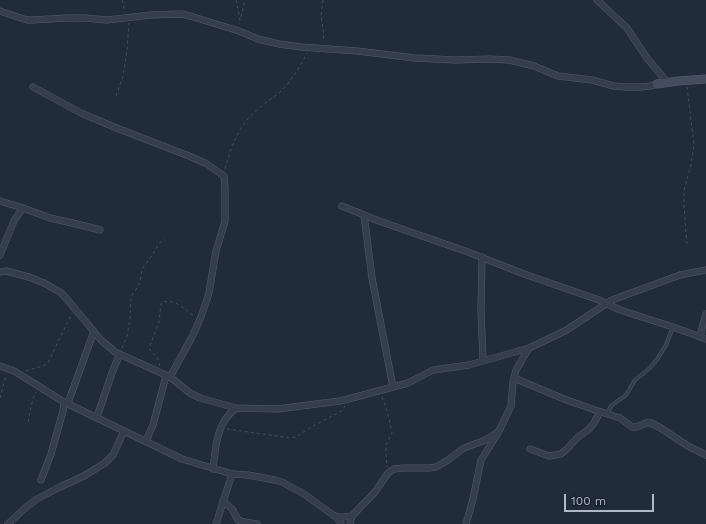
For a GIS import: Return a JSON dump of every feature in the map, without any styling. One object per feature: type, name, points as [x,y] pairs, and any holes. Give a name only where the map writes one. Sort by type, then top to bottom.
[{"type":"street","points":[[597,0],[627,28],[647,58],[667,82]]},
{"type":"street","points":[[0,11],[27,20],[67,18],[107,20],[161,14],[185,15],[239,31],[268,42],[310,48],[415,58],[509,60],[534,66],[565,78],[592,80],[614,86],[640,87],[667,82],[706,79]]},
{"type":"street","points":[[33,87],[81,113],[208,164],[225,177],[224,221],[216,251],[209,293],[200,320],[193,335],[166,376],[153,424],[146,441]]},
{"type":"street","points":[[0,201],[50,218],[100,230]]},
{"type":"street","points":[[342,206],[398,228],[599,300],[605,304],[703,338],[702,328],[706,314]]},
{"type":"street","points":[[0,255],[14,221],[23,208]]},
{"type":"street","points":[[364,215],[372,278],[393,387]]},
{"type":"street","points":[[482,257],[481,310],[484,361]]},
{"type":"street","points":[[0,272],[29,277],[60,292],[104,343],[115,352],[166,376],[190,393],[200,398],[236,408],[277,409],[300,407],[348,399],[408,383],[433,370],[469,365],[529,348],[565,331],[616,298],[680,275],[706,270]]},
{"type":"street","points":[[41,480],[51,454],[66,402],[94,331]]},
{"type":"street","points":[[466,524],[481,460],[499,431],[511,406],[516,370],[529,348]]},
{"type":"street","points":[[97,417],[120,354]]},
{"type":"street","points":[[0,366],[18,373],[66,402],[182,459],[232,474],[268,478],[282,482],[304,494],[337,517],[341,524]]},
{"type":"street","points":[[514,378],[564,399],[620,418],[634,428],[646,423],[651,423],[688,446],[706,455]]},
{"type":"street","points":[[213,469],[216,444],[220,428],[226,417],[236,408]]},
{"type":"street","points":[[530,449],[549,456],[561,454],[576,438],[589,429],[600,412]]},
{"type":"street","points":[[8,524],[37,499],[84,476],[105,463],[113,455],[124,431]]},
{"type":"street","points":[[350,524],[352,516],[375,492],[388,473],[394,469],[436,467],[464,448],[483,441],[499,431]]},
{"type":"street","points":[[216,524],[232,474]]},
{"type":"street","points":[[223,501],[232,509],[238,520],[257,524]]},
{"type":"street","points":[[337,517],[352,516]]},
{"type":"lane","points":[[607,414],[611,406],[626,396],[635,380],[650,368],[658,358],[666,345],[672,327]]},
{"type":"path","points":[[116,96],[125,66],[129,22],[122,0]]},
{"type":"path","points":[[236,0],[240,19]]},
{"type":"path","points":[[239,31],[240,19],[245,0]]},
{"type":"path","points":[[323,0],[321,16],[324,49]]},
{"type":"path","points":[[223,175],[233,144],[240,130],[255,111],[279,92],[296,74],[310,48]]},
{"type":"path","points":[[687,80],[687,94],[694,145],[691,165],[684,190],[687,244]]},
{"type":"path","points":[[120,354],[127,336],[130,319],[131,297],[140,283],[142,269],[164,238]]},
{"type":"path","points":[[166,376],[157,357],[149,349],[159,322],[162,302],[178,303],[200,320]]},
{"type":"path","points":[[18,373],[48,363],[74,307]]},
{"type":"path","points":[[0,398],[7,368]]},
{"type":"path","points":[[28,422],[33,398],[38,386]]},
{"type":"path","points":[[379,391],[387,410],[392,433],[386,445],[388,473]]},
{"type":"path","points":[[220,428],[277,436],[296,437],[311,427],[340,412],[348,399]]}]
